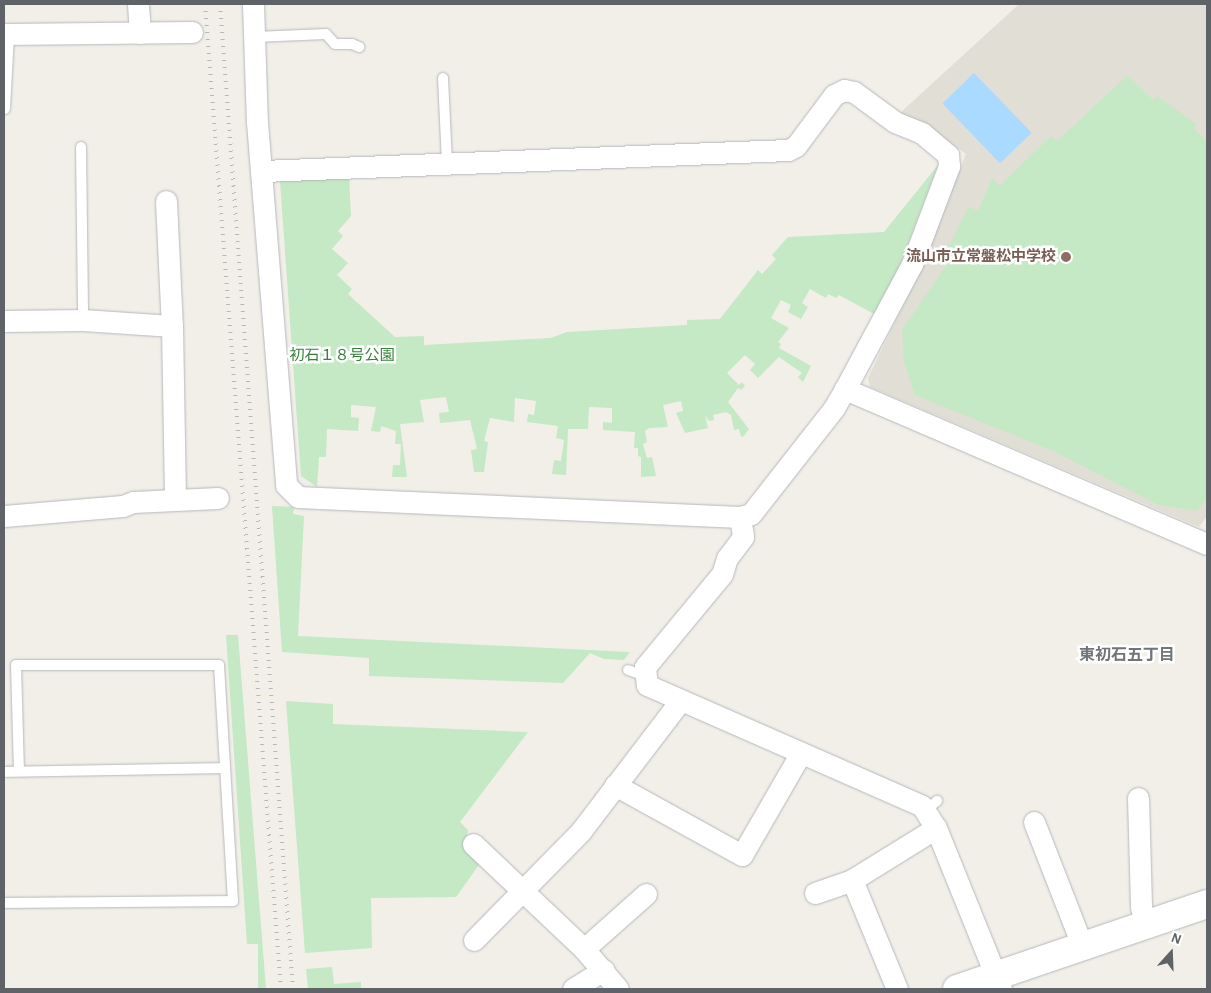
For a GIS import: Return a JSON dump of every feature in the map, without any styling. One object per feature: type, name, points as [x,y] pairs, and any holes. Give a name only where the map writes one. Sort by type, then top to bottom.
[{"type":"street","points":[[138,4],[140,33]]},
{"type":"street","points":[[253,4],[262,172],[286,485],[293,494],[740,517],[751,514],[845,389],[912,264],[950,166],[948,155],[922,133],[872,113],[854,92],[829,90],[796,146],[788,150],[690,161],[578,166],[459,167],[408,171],[262,172]]},
{"type":"street","points":[[7,34],[192,32]]},
{"type":"street","points":[[166,201],[172,326],[174,500]]},
{"type":"street","points":[[4,321],[83,320],[172,326]]},
{"type":"street","points":[[845,389],[1207,544]]},
{"type":"street","points":[[4,516],[174,500],[218,498]]},
{"type":"street","points":[[740,517],[743,537],[719,588],[646,667],[636,673],[647,685],[680,701],[922,806],[933,814],[999,984]]},
{"type":"street","points":[[474,940],[581,831],[680,701]]},
{"type":"street","points":[[615,785],[742,855],[801,753]]},
{"type":"street","points":[[1138,798],[1141,907],[1146,926]]},
{"type":"street","points":[[815,893],[852,880],[933,814]]},
{"type":"street","points":[[1034,822],[1083,948]]},
{"type":"street","points":[[473,844],[584,949],[618,989]]},
{"type":"street","points":[[852,880],[897,989]]},
{"type":"street","points":[[584,949],[646,894]]},
{"type":"street","points":[[956,989],[999,984],[1083,948],[1207,904]]},
{"type":"street","points":[[572,989],[603,970]]},
{"type":"lane","points":[[5,108],[7,34]]},
{"type":"lane","points":[[255,38],[326,34],[335,44],[359,47]]},
{"type":"lane","points":[[443,78],[459,167]]},
{"type":"lane","points":[[81,147],[83,320]]},
{"type":"lane","points":[[4,903],[233,901],[223,768],[219,665],[16,665],[19,771]]},
{"type":"lane","points":[[4,772],[223,768]]},
{"type":"shaded area","name":"流山市立常盤松中学校","points":[[1019,4],[1207,4],[1207,516],[1199,527],[870,387],[868,378],[914,283],[966,154],[926,125],[900,113]]},
{"type":"green space","name":"流山市立常盤松中学校","points":[[1128,75],[1153,100],[1157,96],[1196,124],[1194,129],[1207,141],[1207,498],[1197,511],[1159,505],[1053,451],[915,395],[904,362],[902,330],[950,260],[944,256],[969,207],[978,211],[992,178],[1000,186],[1051,136],[1057,141]]},
{"type":"green space","name":"初石１８号公園","points":[[938,165],[900,265],[874,314],[839,295],[836,298],[828,294],[826,298],[810,289],[802,303],[808,307],[801,319],[788,312],[791,305],[781,300],[771,318],[789,328],[778,342],[781,344],[779,348],[811,366],[803,382],[798,377],[802,373],[779,357],[758,378],[750,370],[755,364],[745,355],[727,373],[739,385],[742,382],[745,386],[741,390],[738,388],[728,402],[749,429],[744,436],[741,437],[739,429],[734,430],[731,415],[726,412],[713,415],[714,420],[709,421],[705,415],[708,428],[685,433],[676,413],[683,411],[681,401],[663,405],[668,427],[649,428],[645,431],[647,442],[643,444],[647,458],[652,457],[656,476],[641,477],[641,457],[638,456],[638,448],[634,448],[635,432],[603,430],[603,422],[612,423],[612,408],[589,407],[588,429],[568,429],[566,475],[552,474],[554,460],[561,461],[564,440],[556,438],[558,426],[527,422],[528,414],[534,415],[536,401],[515,398],[514,422],[490,418],[484,441],[488,442],[484,472],[474,472],[471,450],[477,449],[470,420],[440,423],[439,413],[449,412],[446,397],[420,400],[424,422],[400,424],[407,477],[392,477],[393,465],[400,465],[401,444],[395,444],[396,431],[381,426],[380,432],[371,431],[376,407],[351,405],[351,417],[359,418],[358,431],[327,429],[326,457],[319,457],[317,487],[301,476],[280,181],[349,176],[351,216],[338,231],[343,236],[332,249],[348,263],[337,275],[352,289],[348,294],[395,337],[424,336],[424,345],[551,338],[567,332],[687,325],[687,320],[720,319],[758,270],[762,274],[776,259],[772,255],[788,237],[884,232]]},
{"type":"green space","points":[[272,506],[294,507],[293,514],[304,516],[298,636],[630,652],[624,660],[604,659],[590,653],[563,683],[369,676],[369,658],[282,652]]},
{"type":"green space","points":[[226,635],[238,635],[266,989],[258,989],[258,944],[247,944]]},
{"type":"green space","points":[[286,701],[333,704],[333,724],[528,732],[460,822],[468,830],[465,846],[481,862],[456,897],[371,898],[372,948],[305,953]]},
{"type":"green space","points":[[332,967],[334,984],[361,982],[361,989],[308,989],[306,969]]},
{"type":"water","points":[[974,73],[1032,133],[1000,163],[942,104]]},
{"type":"railway","points":[[205,4],[281,989]]},
{"type":"railway","points":[[220,4],[293,989]]},
{"type":"place","name":"流山市立常盤松中学校","points":[[1066,257]]},
{"type":"district","name":"東初石五丁目","points":[[1127,655]]}]
